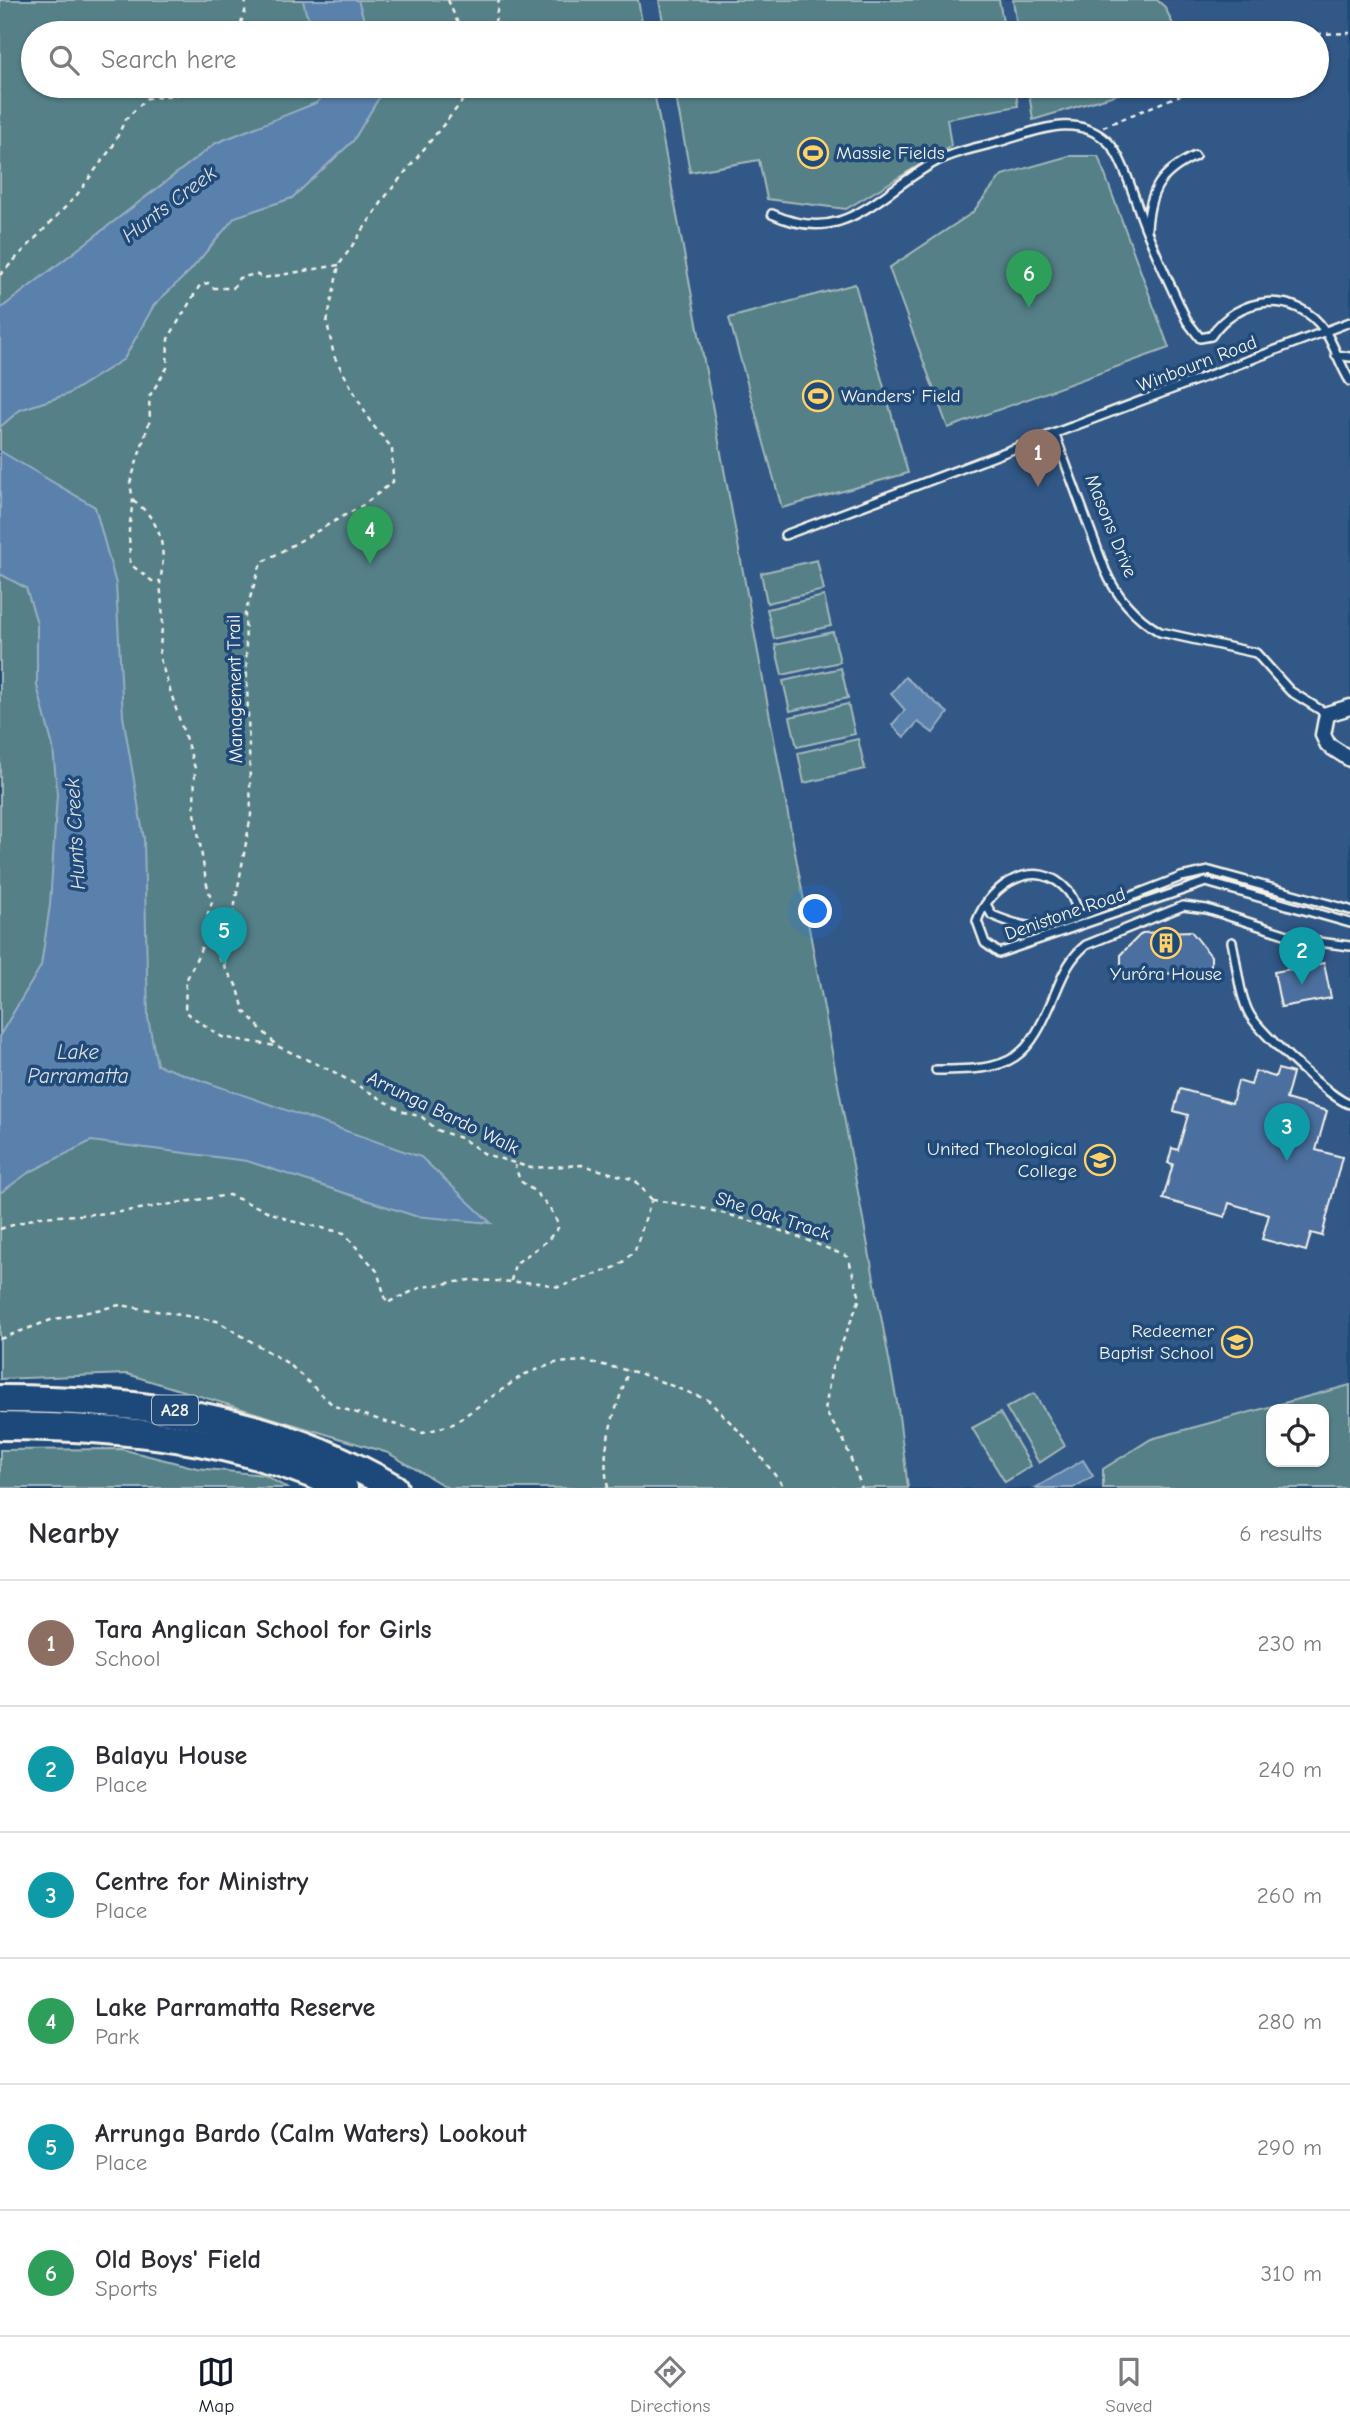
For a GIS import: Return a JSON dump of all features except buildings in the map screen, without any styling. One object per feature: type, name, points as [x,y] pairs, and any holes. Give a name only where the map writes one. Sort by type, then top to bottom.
[{"type":"highway","name":"A28","points":[[0,1399],[97,1401],[202,1414],[296,1441],[406,1488]]},
{"type":"highway","name":"A28","points":[[0,1426],[148,1432],[199,1441],[275,1462],[319,1488]]},
{"type":"highway","points":[[343,1461],[394,1488]]},
{"type":"highway","points":[[275,1462],[344,1488]]},
{"type":"street","points":[[1350,707],[1326,714],[1323,735],[1328,745],[1350,759]]},
{"type":"lane","points":[[772,214],[810,227],[833,223],[859,214],[937,161],[962,151],[1055,125],[1094,131],[1116,154],[1187,321],[1200,338],[1210,336],[1221,321],[1257,302],[1276,302],[1295,307],[1312,316],[1325,331],[1350,381]]},
{"type":"lane","points":[[1147,232],[1151,197],[1161,180],[1175,166],[1195,156]]},
{"type":"lane","name":"Winbourn Road","points":[[785,535],[1350,322]]},
{"type":"lane","points":[[1336,355],[1350,357]]},
{"type":"lane","name":"Masons Drive","points":[[1055,435],[1105,570],[1113,588],[1125,602],[1148,625],[1160,632],[1256,653],[1290,691],[1326,714]]},
{"type":"lane","name":"Denistone Road","points":[[1350,911],[1210,871],[1181,877],[1080,916],[1074,900],[1063,885],[1052,877],[1031,873],[1010,880],[992,894],[977,921],[978,930],[985,943],[999,953],[1206,882],[1350,923]]},
{"type":"lane","points":[[986,904],[992,915],[1029,929],[1044,929],[1080,916]]},
{"type":"lane","points":[[936,1070],[988,1069],[1010,1061],[1028,1047],[1040,1030],[1073,955],[1086,945],[1183,906],[1207,909],[1303,940],[1350,946]]},
{"type":"lane","points":[[1232,942],[1249,1013],[1260,1029],[1329,1093],[1350,1104]]},
{"type":"path","points":[[242,21],[246,0]]},
{"type":"path","points":[[449,0],[457,21]]},
{"type":"path","points":[[495,21],[499,0]]},
{"type":"path","points":[[1329,34],[1350,33]]},
{"type":"path","points":[[0,275],[76,196],[113,146],[125,120],[147,99],[157,98]]},
{"type":"path","name":"Management Trail","points":[[224,965],[251,815],[245,614],[261,564],[363,505],[393,482],[392,448],[371,423],[334,356],[327,322],[339,265],[386,197],[463,98]]},
{"type":"path","points":[[1094,131],[1173,98]]},
{"type":"path","points":[[160,580],[152,580],[130,564],[129,530],[133,500],[130,483],[150,420],[149,397],[167,368],[168,339],[200,285],[208,283],[214,288],[233,288],[239,278],[256,274],[263,278],[339,265]]},
{"type":"path","points":[[133,500],[142,506],[162,535],[163,567],[160,580],[163,619],[159,656],[195,768],[194,807],[212,902],[206,938],[186,981],[185,1012],[222,1037],[277,1046]]},
{"type":"path","name":"Arrunga Bardo Walk","points":[[206,938],[238,988],[244,1011],[277,1046],[334,1072],[404,1112],[422,1117],[437,1130],[515,1165],[531,1168],[582,1165],[635,1180],[652,1200]]},
{"type":"path","points":[[511,1281],[515,1264],[547,1241],[558,1228],[558,1221],[538,1192],[520,1181],[515,1165]]},
{"type":"path","points":[[0,1229],[39,1217],[114,1213],[229,1195],[291,1221],[344,1233],[377,1271],[387,1303],[422,1287],[470,1280],[511,1281],[559,1287],[619,1266],[635,1250],[652,1200]]},
{"type":"path","name":"She Oak Track","points":[[652,1200],[691,1204],[760,1224],[797,1235],[848,1257],[860,1297],[831,1371],[825,1411],[844,1441],[862,1488]]},
{"type":"path","points":[[0,1339],[51,1320],[120,1305],[217,1321],[289,1364],[334,1406],[423,1433],[453,1424],[523,1375],[555,1363],[585,1361],[628,1371],[708,1400],[747,1439],[785,1488]]},
{"type":"path","points":[[608,1488],[603,1463],[606,1437],[628,1371]]},
{"type":"shaded area","points":[[638,0],[1350,0],[1350,1488],[908,1488],[898,1408],[655,98],[1329,98],[1329,21],[642,21]]},
{"type":"green space","points":[[0,0],[638,0],[642,21],[21,21],[21,98],[655,98],[898,1408],[908,1488],[448,1488],[388,1453],[127,1374],[0,1379]]},
{"type":"green space","points":[[659,0],[999,0],[1003,21],[663,21]]},
{"type":"green space","points":[[1013,0],[1157,0],[1165,7],[1171,21],[1016,21]]},
{"type":"green space","name":"Massie Fields","points":[[676,98],[1017,98],[1018,106],[947,119],[951,146],[846,209],[767,199],[759,160],[690,172]]},
{"type":"green space","points":[[1030,98],[1105,98],[1033,120]]},
{"type":"green space","points":[[1069,156],[1098,156],[1169,348],[948,428],[889,268],[972,213],[1002,175]]},
{"type":"green space","name":"Wanders' Field","points":[[855,284],[908,473],[782,508],[729,318]]},
{"type":"green space","points":[[817,560],[824,590],[767,603],[761,573]]},
{"type":"green space","points":[[824,596],[831,626],[774,639],[767,609]]},
{"type":"green space","points":[[833,632],[840,662],[782,675],[775,645]]},
{"type":"green space","points":[[841,668],[848,698],[790,711],[783,681]]},
{"type":"green space","points":[[848,704],[855,734],[797,747],[790,717]]},
{"type":"green space","points":[[858,739],[865,769],[804,783],[798,753]]},
{"type":"green space","points":[[1350,1385],[1350,1488],[1103,1488],[1103,1469],[1151,1439],[1266,1408],[1266,1467],[1329,1467],[1329,1404],[1280,1404]]},
{"type":"green space","points":[[1034,1393],[1065,1446],[1039,1463],[1006,1408]]},
{"type":"green space","points":[[1000,1413],[1031,1466],[1005,1482],[972,1428]]},
{"type":"green space","points":[[121,1449],[197,1468],[264,1475],[287,1488],[0,1488],[0,1450]]},
{"type":"water","points":[[303,0],[358,0],[364,21],[311,21]]},
{"type":"water","name":"Hunts Creek","points":[[322,98],[379,98],[353,141],[292,198],[235,217],[191,270],[154,305],[124,359],[68,394],[20,410],[0,427],[0,309],[216,143],[316,103]]},
{"type":"water","name":"Lake Parramatta","points":[[0,451],[95,507],[116,584],[123,716],[144,839],[148,1018],[157,1065],[421,1157],[491,1223],[415,1216],[247,1161],[91,1141],[28,1173],[0,1193],[0,1035],[41,966],[50,905],[57,794],[53,747],[37,686],[37,623],[26,588],[0,574]]},
{"type":"water","points":[[905,677],[948,713],[933,733],[918,722],[904,737],[892,725],[905,710],[891,694]]},
{"type":"water","points":[[1083,1460],[1093,1476],[1073,1488],[1035,1488]]},
{"type":"place","name":"Massie Fields","points":[[813,153]]},
{"type":"place","name":"Old Boys' Field","points":[[1029,308]]},
{"type":"place","name":"Wanders' Field","points":[[818,396]]},
{"type":"place","name":"Tara Anglican School for Girls","points":[[1038,487]]},
{"type":"place","name":"Lake Parramatta Reserve","points":[[370,564]]},
{"type":"place","name":"Yuróra House","points":[[1166,943]]},
{"type":"place","name":"Arrunga Bardo (Calm Waters) Lookout","points":[[224,965]]},
{"type":"place","name":"Balayu House","points":[[1302,985]]},
{"type":"place","name":"United Theological College","points":[[1100,1160]]},
{"type":"place","name":"Centre for Ministry","points":[[1287,1161]]},
{"type":"place","name":"Redeemer Baptist School","points":[[1237,1342]]}]
